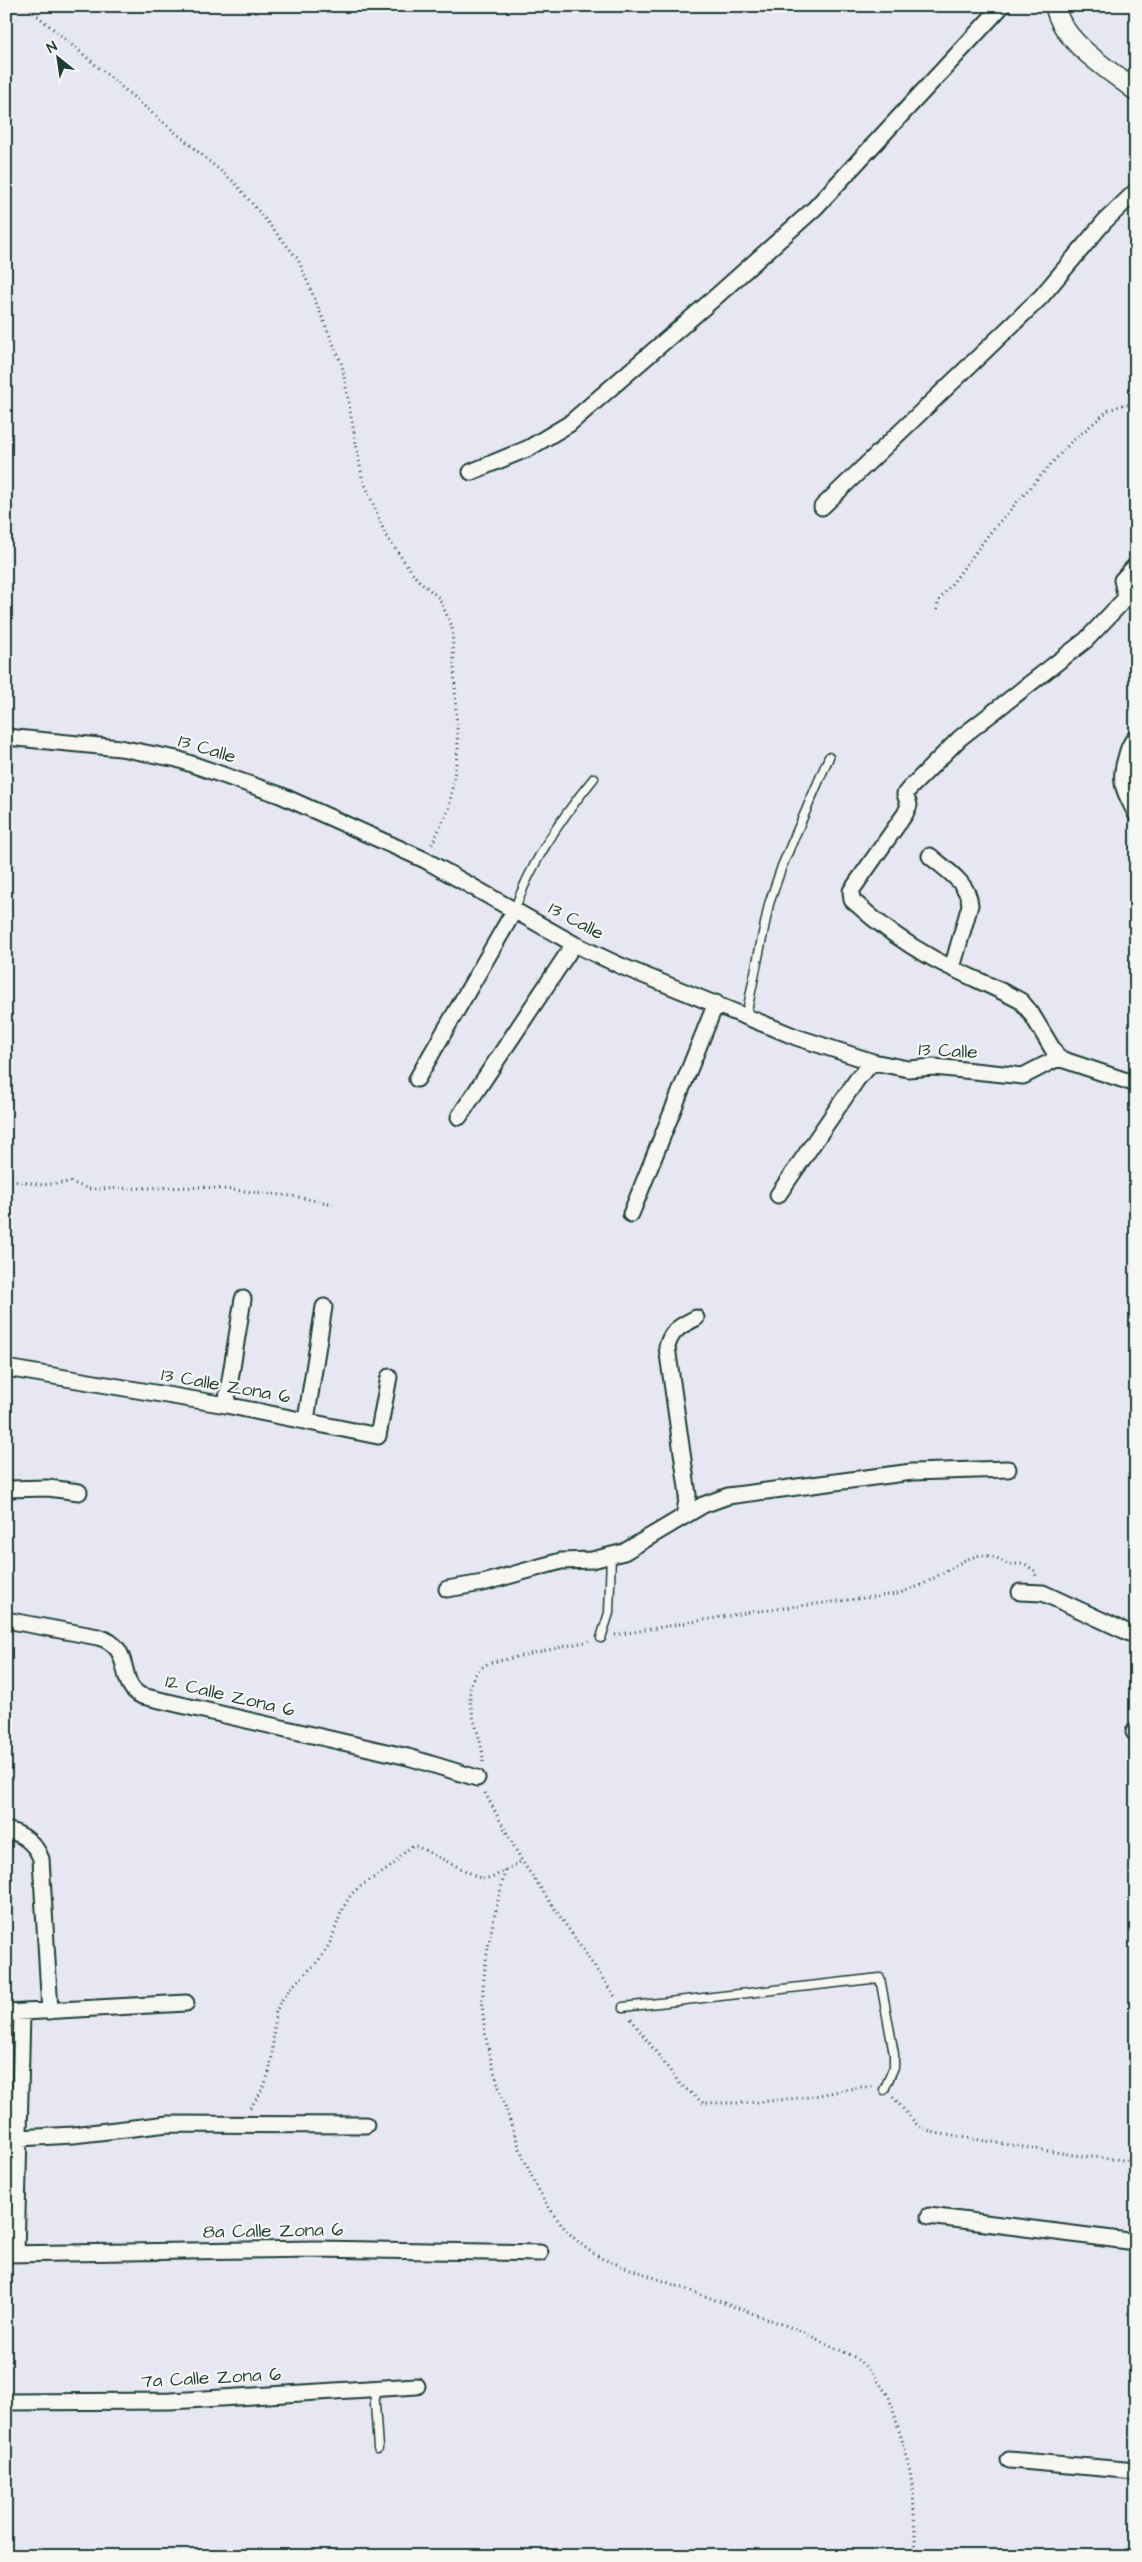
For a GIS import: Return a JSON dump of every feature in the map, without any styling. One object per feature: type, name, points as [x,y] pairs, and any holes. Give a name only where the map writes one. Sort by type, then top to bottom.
[{"type":"street","points":[[471,472],[530,448],[569,424],[711,302],[814,208],[1002,6]]},
{"type":"street","points":[[1055,6],[1061,25],[1070,38],[1136,91]]},
{"type":"street","points":[[822,507],[1041,297],[1104,222],[1136,191]]},
{"type":"street","points":[[1136,565],[1122,580],[1126,598],[1086,640],[960,738],[909,789],[905,794],[909,806],[905,814],[851,891],[852,900],[875,920],[906,942],[952,968],[1021,1001],[1031,1013],[1058,1058],[1136,1084]]},
{"type":"street","name":"13 Calle","points":[[6,737],[120,748],[177,759],[280,795],[425,860],[574,944],[666,986],[716,1003],[796,1037],[873,1062],[908,1069],[934,1067],[1023,1076],[1058,1058]]},
{"type":"street","points":[[1136,737],[1131,742],[1120,776],[1122,785],[1136,814]]},
{"type":"street","points":[[930,856],[962,884],[970,895],[970,905],[952,968]]},
{"type":"street","points":[[417,1079],[514,911]]},
{"type":"street","points":[[459,1118],[574,944]]},
{"type":"street","points":[[631,1214],[716,1003]]},
{"type":"street","points":[[778,1195],[858,1078],[873,1062]]},
{"type":"street","points":[[226,1405],[243,1299]]},
{"type":"street","points":[[306,1420],[324,1307]]},
{"type":"street","points":[[684,1516],[688,1495],[667,1346],[669,1338],[675,1330],[696,1318]]},
{"type":"street","name":"13 Calle Zona 6","points":[[6,1368],[226,1405],[378,1436],[389,1377]]},
{"type":"street","points":[[446,1589],[483,1582],[561,1561],[592,1560],[624,1552],[703,1504],[728,1496],[912,1472],[1008,1469]]},
{"type":"street","points":[[6,1489],[48,1488],[79,1492]]},
{"type":"street","points":[[1020,1592],[1043,1593],[1136,1636]]},
{"type":"street","name":"12 Calle Zona 6","points":[[6,1620],[98,1637],[110,1641],[122,1656],[130,1685],[142,1696],[408,1757],[477,1778]]},
{"type":"street","points":[[6,1830],[27,1840],[39,1852],[41,1859],[50,2011]]},
{"type":"street","points":[[6,2013],[186,2003]]},
{"type":"street","points":[[11,2254],[19,2138],[22,2013]]},
{"type":"street","points":[[19,2138],[73,2136],[168,2124],[366,2125]]},
{"type":"street","points":[[929,2216],[1136,2242]]},
{"type":"street","name":"8a Calle Zona 6","points":[[11,2254],[316,2249],[540,2253]]},
{"type":"street","name":"7a Calle Zona 6","points":[[6,2402],[171,2401],[417,2386]]},
{"type":"street","points":[[1008,2460],[1136,2471]]},
{"type":"lane","points":[[746,1016],[769,904],[785,858],[830,757]]},
{"type":"lane","points":[[514,911],[533,866],[560,822],[594,778]]},
{"type":"lane","points":[[601,1638],[609,1613],[611,1555]]},
{"type":"lane","points":[[623,2007],[880,1978],[894,2054],[894,2067],[884,2090]]},
{"type":"lane","points":[[374,2389],[378,2448]]},
{"type":"path","points":[[26,6],[235,183],[298,259],[342,365],[362,476],[386,536],[417,579],[439,598],[452,626],[458,748],[449,809],[425,860]]},
{"type":"path","points":[[937,610],[938,602],[993,529],[1070,443],[1108,410],[1125,404],[1136,407]]},
{"type":"path","points":[[6,1179],[43,1185],[70,1182],[89,1189],[204,1187],[292,1196],[333,1204]]},
{"type":"path","points":[[1020,1592],[1036,1580],[1035,1570],[1025,1564],[1007,1564],[995,1557],[980,1555],[965,1560],[922,1585],[897,1594],[751,1612],[601,1638],[489,1664],[476,1672],[471,1681],[470,1692],[474,1721],[484,1761],[477,1778],[522,1861],[623,2007],[680,2084],[703,2103],[748,2102],[809,2097],[860,2087],[884,2090],[893,2097],[918,2126],[934,2133],[1080,2156],[1136,2161]]},
{"type":"path","points":[[244,2124],[248,2109],[262,2092],[270,2072],[274,2015],[277,2006],[291,1986],[324,1954],[349,1898],[391,1866],[414,1845],[482,1879],[505,1871],[522,1861]]},
{"type":"path","points":[[505,1871],[486,1963],[483,2008],[492,2067],[520,2151],[537,2187],[560,2222],[576,2241],[589,2251],[612,2262],[798,2330],[854,2357],[872,2372],[889,2397],[908,2460],[913,2490],[916,2556]]}]
